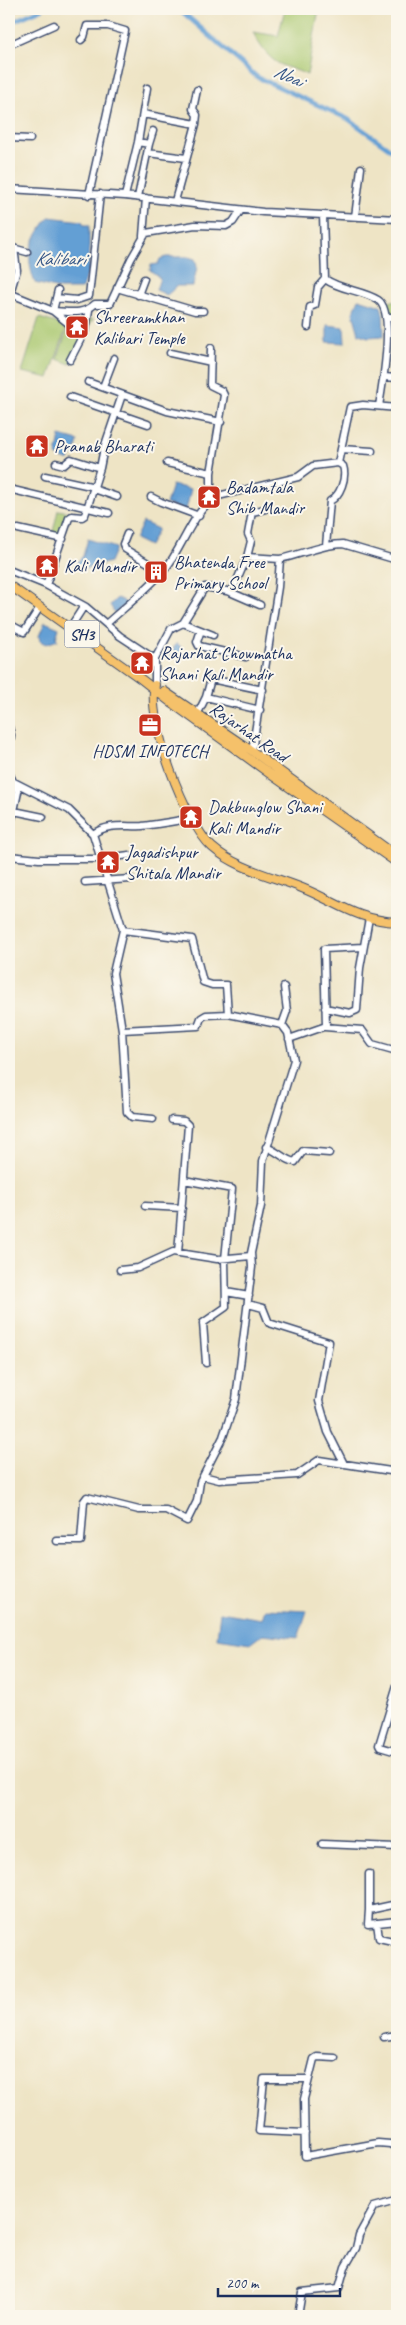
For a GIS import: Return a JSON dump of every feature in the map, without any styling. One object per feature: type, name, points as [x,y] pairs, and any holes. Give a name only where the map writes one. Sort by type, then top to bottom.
[{"type":"main road","name":"SH3","points":[[9,583],[40,607],[155,687]]},
{"type":"main road","name":"SH3","points":[[9,583],[155,687]]},
{"type":"main road","points":[[155,687],[397,863]]},
{"type":"main road","points":[[155,687],[154,716],[161,740],[180,793],[208,843],[233,861],[303,888],[344,910],[369,918],[397,922]]},
{"type":"main road","name":"Rajarhat Road","points":[[196,717],[252,751],[397,856]]},
{"type":"street","points":[[383,9],[394,11]]},
{"type":"street","points":[[9,45],[54,25]]},
{"type":"street","points":[[81,40],[84,37],[87,26],[108,26],[125,31],[88,195]]},
{"type":"street","points":[[125,196],[138,142],[147,88]]},
{"type":"street","points":[[174,201],[196,124],[197,115],[193,109],[197,90]]},
{"type":"street","points":[[143,114],[196,124]]},
{"type":"street","points":[[138,197],[152,131]]},
{"type":"street","points":[[9,138],[30,139]]},
{"type":"street","points":[[138,142],[150,144]]},
{"type":"street","points":[[148,153],[186,158]]},
{"type":"street","points":[[355,217],[361,168]]},
{"type":"street","points":[[9,189],[138,197],[241,210],[397,219]]},
{"type":"street","points":[[56,298],[77,300],[88,297],[100,194]]},
{"type":"street","points":[[27,252],[11,248],[17,270],[9,293],[54,311],[75,313],[89,310],[95,304],[110,304],[143,236],[146,198]]},
{"type":"street","points":[[143,236],[149,232],[196,225],[226,226],[233,222],[241,210]]},
{"type":"street","points":[[308,327],[310,307],[315,305],[318,287],[324,279],[323,215]]},
{"type":"street","points":[[138,295],[144,279]]},
{"type":"street","points":[[324,279],[378,300],[382,304],[386,317],[384,377],[379,406]]},
{"type":"street","points":[[117,288],[194,311],[203,311]]},
{"type":"street","points":[[54,311],[58,290]]},
{"type":"street","points":[[70,360],[86,330],[89,310]]},
{"type":"street","points":[[54,311],[68,324]]},
{"type":"street","points":[[386,317],[397,317]]},
{"type":"street","points":[[211,348],[210,386],[222,391],[224,395],[211,473],[211,500]]},
{"type":"street","points":[[170,353],[211,362]]},
{"type":"street","points":[[103,387],[114,358]]},
{"type":"street","points":[[384,377],[397,378]]},
{"type":"street","points":[[88,382],[166,411],[221,422]]},
{"type":"street","points":[[46,585],[70,517],[84,517],[88,508],[104,448],[122,395]]},
{"type":"street","points":[[70,397],[148,424]]},
{"type":"street","points":[[338,463],[350,407],[379,406],[396,408]]},
{"type":"street","points":[[341,449],[372,451]]},
{"type":"street","points":[[56,463],[64,465],[71,459],[100,468]]},
{"type":"street","points":[[166,463],[211,473]]},
{"type":"street","points":[[106,624],[162,572],[177,554],[186,534],[211,500],[218,496],[298,477],[313,466],[338,463],[343,466],[344,474],[338,495],[330,502],[326,546]]},
{"type":"street","points":[[45,476],[94,488],[117,497]]},
{"type":"street","points":[[9,489],[110,513]]},
{"type":"street","points":[[151,497],[199,516]]},
{"type":"street","points":[[230,592],[233,591],[247,557],[251,540],[248,534],[252,512],[264,509]]},
{"type":"street","points":[[18,529],[63,539]]},
{"type":"street","points":[[127,534],[123,544],[125,549],[162,572]]},
{"type":"street","points":[[247,557],[280,559],[335,544],[352,546],[397,560]]},
{"type":"street","points":[[252,751],[263,690],[278,587],[280,559]]},
{"type":"street","points":[[9,570],[46,585],[84,606],[155,659]]},
{"type":"street","points":[[155,687],[155,659],[171,629],[183,623],[205,588],[230,592],[260,605]]},
{"type":"street","points":[[71,626],[84,606]]},
{"type":"street","points":[[9,624],[24,632],[40,607]]},
{"type":"street","points":[[183,623],[213,635]]},
{"type":"street","points":[[201,630],[199,646],[246,657]]},
{"type":"street","points":[[196,717],[206,697],[211,679],[263,690]]},
{"type":"street","points":[[206,697],[260,710]]},
{"type":"street","points":[[9,727],[11,735],[9,752]]},
{"type":"street","points":[[9,777],[18,792],[10,821],[9,833]]},
{"type":"street","points":[[9,777],[69,810],[93,834],[123,930],[112,973],[122,1030],[127,1112],[132,1117],[153,1119]]},
{"type":"street","points":[[14,811],[43,817]]},
{"type":"street","points":[[93,834],[98,830],[111,826],[145,825],[193,818]]},
{"type":"street","points":[[9,856],[39,859],[100,859],[129,855]]},
{"type":"street","points":[[85,882],[132,878]]},
{"type":"street","points":[[325,1008],[350,1013],[357,1010],[363,947],[369,918]]},
{"type":"street","points":[[123,930],[192,940],[197,950],[203,982],[212,985],[226,985],[228,1014]]},
{"type":"street","points":[[325,1027],[323,950],[363,947]]},
{"type":"street","points":[[57,1542],[81,1541],[84,1501],[87,1497],[140,1510],[166,1510],[186,1521],[197,1501],[200,1482],[224,1437],[236,1399],[249,1296],[251,1256],[263,1184],[262,1164],[294,1060],[289,1039],[282,1025],[287,1012],[284,987]]},
{"type":"street","points":[[122,1030],[198,1026],[201,1018],[206,1015],[228,1014],[282,1025]]},
{"type":"street","points":[[289,1039],[325,1027],[362,1030],[372,1044],[397,1050]]},
{"type":"street","points":[[172,1120],[184,1121],[188,1125],[178,1252]]},
{"type":"street","points":[[266,1147],[279,1152],[288,1161],[295,1162],[298,1161],[303,1151],[329,1153]]},
{"type":"street","points":[[184,1180],[232,1188],[225,1259],[226,1308],[203,1324],[206,1363]]},
{"type":"street","points":[[145,1206],[182,1208]]},
{"type":"street","points":[[120,1270],[138,1268],[168,1254],[178,1252],[215,1259],[251,1256]]},
{"type":"street","points":[[226,1292],[249,1296]]},
{"type":"street","points":[[248,1304],[263,1308],[269,1323],[329,1342],[319,1401],[328,1432],[344,1464]]},
{"type":"street","points":[[203,1476],[219,1480],[297,1475],[320,1460],[397,1472]]},
{"type":"street","points":[[397,1686],[379,1745],[380,1747],[397,1752]]},
{"type":"street","points":[[397,1785],[397,1794]]},
{"type":"street","points":[[322,1844],[397,1847]]},
{"type":"street","points":[[369,1874],[368,1924],[397,1921]]},
{"type":"street","points":[[369,1910],[397,1904]]},
{"type":"street","points":[[377,1924],[379,1938],[397,1942]]},
{"type":"street","points":[[384,2037],[397,2035]]},
{"type":"street","points":[[335,2058],[315,2058],[304,2099],[304,2153],[307,2157],[378,2143],[390,2144],[397,2148]]},
{"type":"street","points":[[305,2133],[259,2131],[264,2079],[309,2078]]},
{"type":"street","points":[[298,2316],[302,2292],[339,2288],[345,2267],[356,2248],[362,2229],[375,2206],[397,2200]]},
{"type":"green space","points":[[285,9],[319,9],[307,75],[285,66],[270,57],[257,41],[253,32],[278,36]]},
{"type":"green space","points":[[397,300],[397,316],[387,315],[384,303]]},
{"type":"green space","points":[[39,318],[67,326],[49,378],[22,372]]},
{"type":"green space","points":[[93,319],[70,364],[57,359],[71,320]]},
{"type":"green space","points":[[33,450],[47,456],[44,461],[32,458]]},
{"type":"green space","points":[[58,510],[70,512],[62,539],[52,536]]},
{"type":"water","name":"Kalibari","points":[[49,217],[82,221],[84,225],[89,225],[89,269],[82,289],[59,289],[35,283],[30,263],[31,248]]},
{"type":"water","points":[[166,257],[188,257],[195,259],[197,267],[193,286],[177,286],[167,295],[156,290],[160,278],[150,270],[151,265],[158,264],[160,259]]},
{"type":"water","points":[[359,299],[381,306],[384,336],[368,337],[359,334],[353,313]]},
{"type":"water","points":[[327,325],[344,327],[345,343],[327,342]]},
{"type":"water","points":[[60,436],[78,441],[74,455],[71,455],[69,461],[56,456]]},
{"type":"water","points":[[172,485],[191,489],[186,510],[166,504]]},
{"type":"water","points":[[143,522],[158,529],[149,546],[135,539]]},
{"type":"water","points":[[88,539],[116,548],[110,562],[83,569],[75,568],[75,564],[83,556]]},
{"type":"water","points":[[117,598],[124,601],[125,605],[115,613],[110,605]]},
{"type":"water","points":[[45,622],[59,628],[56,638],[58,640],[46,644],[40,641],[39,636]]},
{"type":"water","points":[[177,643],[181,647],[182,653],[177,659],[169,655]]},
{"type":"water","points":[[265,1609],[307,1611],[298,1638],[263,1634],[251,1643],[217,1638],[220,1612],[262,1619]]},
{"type":"waterway","name":"Noai","points":[[9,23],[42,9]]},
{"type":"waterway","name":"Noai","points":[[179,9],[257,77],[348,119],[397,154]]},
{"type":"place","name":"Shreeramkhan Kalibari Temple","points":[[77,327]]},
{"type":"place","name":"Pranab Bharati","points":[[37,446]]},
{"type":"place","name":"Badamtala Shib Mandir","points":[[209,497]]},
{"type":"place","name":"Kali Mandir","points":[[47,566]]},
{"type":"place","name":"Bhatenda Free Primary School","points":[[156,572]]},
{"type":"place","name":"Rajarhat Chowmatha Shani Kali Mandir","points":[[142,663]]},
{"type":"place","name":"HDSM INFOTECH","points":[[150,725]]},
{"type":"place","name":"Dakbunglow Shani Kali Mandir","points":[[191,817]]},
{"type":"place","name":"Jagadishpur Shitala Mandir","points":[[108,862]]}]
